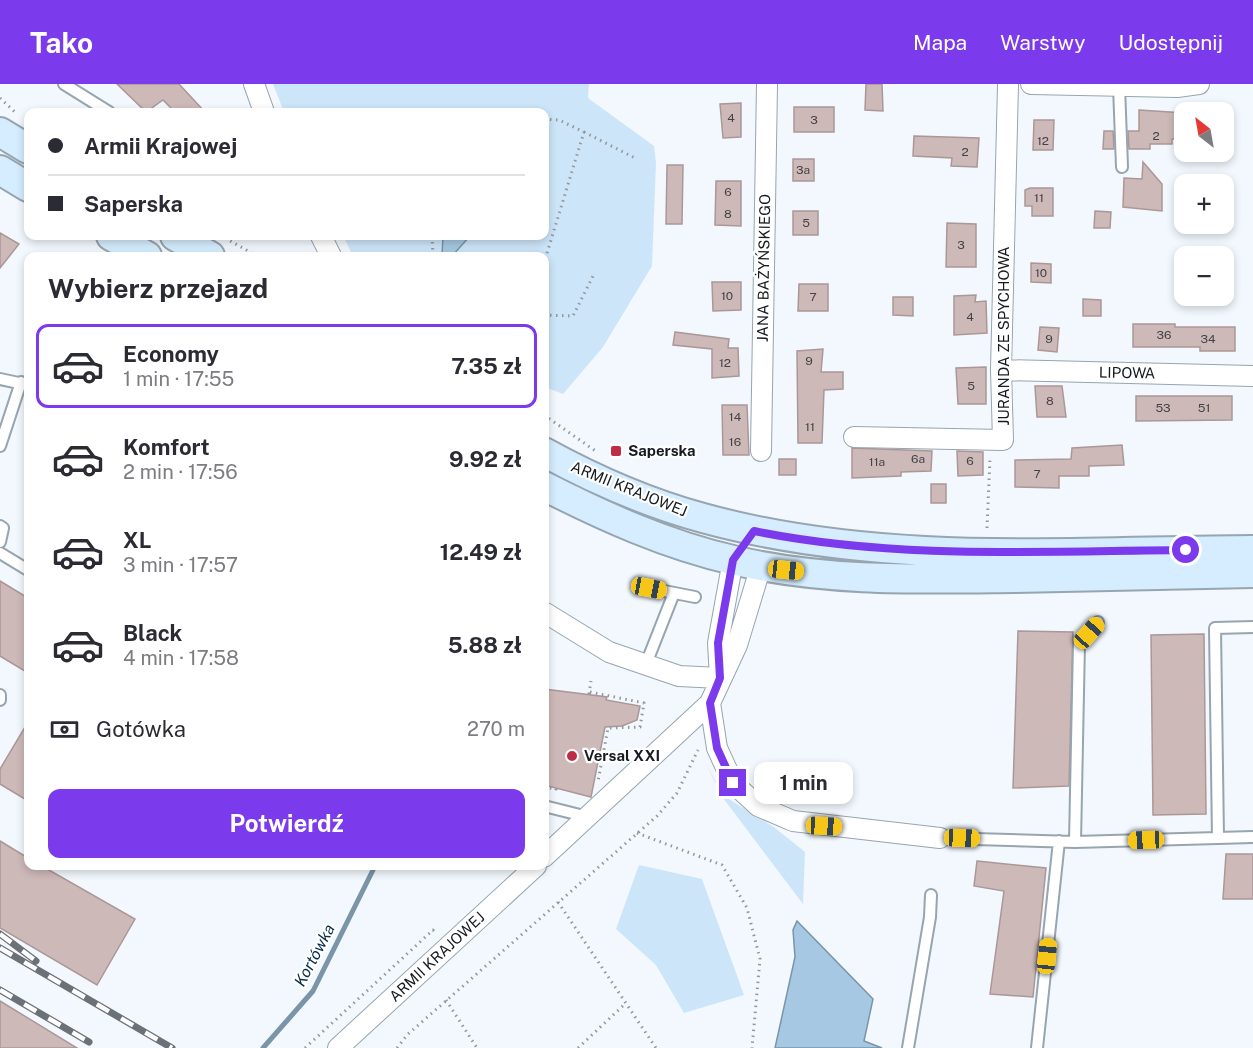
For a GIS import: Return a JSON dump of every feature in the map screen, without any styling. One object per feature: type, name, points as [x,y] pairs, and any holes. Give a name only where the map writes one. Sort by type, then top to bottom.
[{"type":"main road","points":[[11,125],[24,143]]},
{"type":"main road","points":[[0,170],[24,185]]},
{"type":"main road","points":[[118,240],[140,252]]},
{"type":"main road","points":[[182,240],[203,252]]},
{"type":"main road","name":"ARMII KRAJOWEJ","points":[[549,454],[646,499],[702,518],[754,531],[824,542],[914,550],[988,552],[1253,550]]},
{"type":"main road","name":"ARMII KRAJOWEJ","points":[[549,489],[611,520],[733,560],[809,572],[929,579],[1253,573]]},
{"type":"main road","points":[[733,560],[754,531]]},
{"type":"main road","points":[[754,531],[761,566]]},
{"type":"street","points":[[254,84],[263,108]]},
{"type":"street","name":"JANA BAŻYŃSKIEGO","points":[[761,451],[767,84]]},
{"type":"street","name":"JURANDA ZE SPYCHOWA","points":[[854,437],[1003,440],[1001,370],[1008,84]]},
{"type":"street","points":[[1031,84],[1177,87],[1198,84]]},
{"type":"street","name":"LIPOWA","points":[[1001,370],[1253,376]]},
{"type":"street","points":[[720,678],[718,643],[733,560]]},
{"type":"street","points":[[549,852],[710,703],[737,645],[761,566]]},
{"type":"street","points":[[549,615],[609,652],[679,676],[720,678]]},
{"type":"street","points":[[710,703],[717,748],[733,783],[768,813],[806,824],[940,838]]},
{"type":"street","name":"ARMII KRAJOWEJ","points":[[338,1048],[532,870]]},
{"type":"lane","points":[[64,84],[103,108]]},
{"type":"lane","points":[[1119,86],[1122,167]]},
{"type":"lane","points":[[0,379],[24,383]]},
{"type":"lane","points":[[0,446],[24,386]]},
{"type":"lane","points":[[0,526],[3,528],[0,542]]},
{"type":"lane","points":[[0,553],[24,568]]},
{"type":"lane","points":[[649,588],[695,597]]},
{"type":"lane","points":[[646,664],[674,593]]},
{"type":"lane","points":[[1075,842],[1079,643],[1098,622]]},
{"type":"lane","points":[[1218,838],[1215,627],[1253,627]]},
{"type":"lane","points":[[0,695],[0,700]]},
{"type":"lane","points":[[549,807],[588,817]]},
{"type":"lane","points":[[940,838],[1075,842],[1253,837]]},
{"type":"lane","points":[[1037,1048],[1059,841]]},
{"type":"lane","points":[[908,1048],[930,917],[931,895]]},
{"type":"path","points":[[0,98],[11,125]]},
{"type":"path","points":[[549,119],[559,120],[635,158]]},
{"type":"path","points":[[547,252],[584,132]]},
{"type":"path","points":[[228,240],[250,252]]},
{"type":"path","points":[[549,315],[573,316],[593,276]]},
{"type":"path","points":[[549,418],[607,457]]},
{"type":"path","points":[[987,528],[990,440]]},
{"type":"path","points":[[591,681],[590,693],[644,703],[640,727],[608,728],[597,785]]},
{"type":"path","points":[[398,1048],[407,1035],[446,1000],[657,816],[677,793],[704,739],[715,733]]},
{"type":"path","points":[[549,788],[556,789],[554,798]]},
{"type":"path","points":[[637,833],[722,864],[747,908],[759,959],[752,1048]]},
{"type":"path","points":[[558,902],[656,1048]]},
{"type":"path","points":[[305,1048],[433,930],[440,938]]},
{"type":"path","points":[[446,1000],[477,1048]]},
{"type":"path","points":[[578,1048],[626,1003]]},
{"type":"shaded area","points":[[273,84],[589,84],[588,98],[654,146],[656,163],[652,266],[603,347],[563,394],[549,389],[549,252],[351,252],[345,240],[549,240],[549,108],[282,108]]},
{"type":"shaded area","points":[[443,240],[466,240],[456,252],[442,252]]},
{"type":"shaded area","points":[[706,764],[724,796],[775,828],[805,852],[803,904],[723,798]]},
{"type":"shaded area","points":[[639,865],[702,879],[744,995],[684,1013],[656,965],[616,929]]},
{"type":"shaded area","points":[[797,921],[873,999],[864,1041],[882,1048],[775,1048],[795,957],[793,930]]},
{"type":"building","points":[[117,84],[179,84],[201,108],[171,108],[163,100],[152,108],[142,108]]},
{"type":"building","points":[[866,84],[882,84],[883,111],[865,110]]},
{"type":"building","points":[[741,103],[741,137],[723,138],[720,104]]},
{"type":"building","points":[[794,107],[834,107],[834,132],[794,132]]},
{"type":"building","points":[[1139,110],[1174,112],[1172,144],[1150,144],[1150,149],[1129,149],[1128,131],[1139,131]]},
{"type":"building","points":[[1034,120],[1054,120],[1053,150],[1033,150]]},
{"type":"building","points":[[1104,131],[1113,131],[1114,149],[1103,149]]},
{"type":"building","points":[[914,136],[979,138],[977,167],[951,166],[952,158],[913,156]]},
{"type":"building","points":[[793,159],[814,159],[814,181],[793,181]]},
{"type":"building","points":[[1143,162],[1162,184],[1162,211],[1123,207],[1124,178],[1142,179]]},
{"type":"building","points":[[667,165],[683,165],[682,224],[666,224]]},
{"type":"building","points":[[716,181],[741,181],[741,226],[715,225]]},
{"type":"building","points":[[1053,188],[1053,216],[1032,216],[1032,206],[1025,206],[1025,190]]},
{"type":"building","points":[[793,211],[818,211],[818,235],[793,235]]},
{"type":"building","points":[[1095,211],[1111,212],[1110,228],[1094,228]]},
{"type":"building","points":[[947,223],[976,224],[976,267],[946,267]]},
{"type":"building","points":[[0,233],[19,244],[0,268]]},
{"type":"building","points":[[1031,263],[1051,264],[1051,283],[1031,282]]},
{"type":"building","points":[[712,282],[741,282],[741,310],[713,311]]},
{"type":"building","points":[[799,284],[828,284],[828,311],[798,311]]},
{"type":"building","points":[[976,295],[975,302],[986,301],[987,333],[954,335],[954,296]]},
{"type":"building","points":[[893,297],[913,297],[913,316],[893,315]]},
{"type":"building","points":[[1083,299],[1101,300],[1101,316],[1083,316]]},
{"type":"building","points":[[1133,324],[1235,327],[1235,351],[1200,351],[1200,347],[1133,347]]},
{"type":"building","points":[[1040,327],[1059,328],[1057,352],[1038,350]]},
{"type":"building","points":[[675,332],[729,339],[728,348],[738,348],[739,376],[712,378],[712,349],[673,345]]},
{"type":"building","points":[[823,349],[821,372],[843,372],[843,389],[824,390],[822,443],[798,443],[797,351]]},
{"type":"building","points":[[986,367],[986,404],[958,404],[956,368]]},
{"type":"building","points":[[1035,386],[1062,386],[1066,417],[1037,417]]},
{"type":"building","points":[[1136,396],[1232,396],[1232,420],[1136,421]]},
{"type":"building","points":[[722,405],[747,405],[749,455],[723,455]]},
{"type":"building","points":[[1122,445],[1124,465],[1089,466],[1089,476],[1059,476],[1059,488],[1015,487],[1015,460],[1071,459],[1072,448]]},
{"type":"building","points":[[852,448],[932,451],[931,471],[901,472],[901,476],[852,478]]},
{"type":"building","points":[[957,451],[983,452],[983,475],[958,476]]},
{"type":"building","points":[[779,459],[796,459],[796,475],[779,475]]},
{"type":"building","points":[[931,484],[946,484],[946,503],[931,503]]},
{"type":"building","points":[[0,581],[24,596],[24,671],[0,656]]},
{"type":"building","points":[[1018,631],[1073,632],[1069,786],[1013,788]]},
{"type":"building","points":[[1204,634],[1206,814],[1153,815],[1151,635]]},
{"type":"building","name":"Versal XXI","points":[[549,690],[607,697],[606,700],[640,706],[637,720],[622,726],[605,727],[591,797],[549,786]]},
{"type":"building","points":[[24,729],[24,799],[0,784],[0,769]]},
{"type":"building","points":[[0,841],[24,856],[24,870],[49,870],[135,919],[97,985],[0,928]]},
{"type":"building","points":[[1226,854],[1253,854],[1253,899],[1223,899]]},
{"type":"building","points":[[977,861],[1046,868],[1033,997],[990,994],[1004,891],[974,886]]},
{"type":"building","points":[[0,1001],[77,1048],[0,1048]]},
{"type":"waterway","name":"Kortówka","points":[[263,1048],[313,991],[373,870]]},
{"type":"railway","points":[[0,934],[36,961]]},
{"type":"railway","points":[[0,948],[172,1048]]},
{"type":"railway","points":[[0,990],[89,1042]]},
{"type":"place","name":"Saperska","points":[[616,451]]},
{"type":"place","name":"Versal XXI","points":[[572,756]]},
{"type":"route","points":[[733,783],[717,748],[710,703],[720,678],[718,643],[733,560],[754,531],[824,542],[914,550],[988,552],[1186,550]]}]
